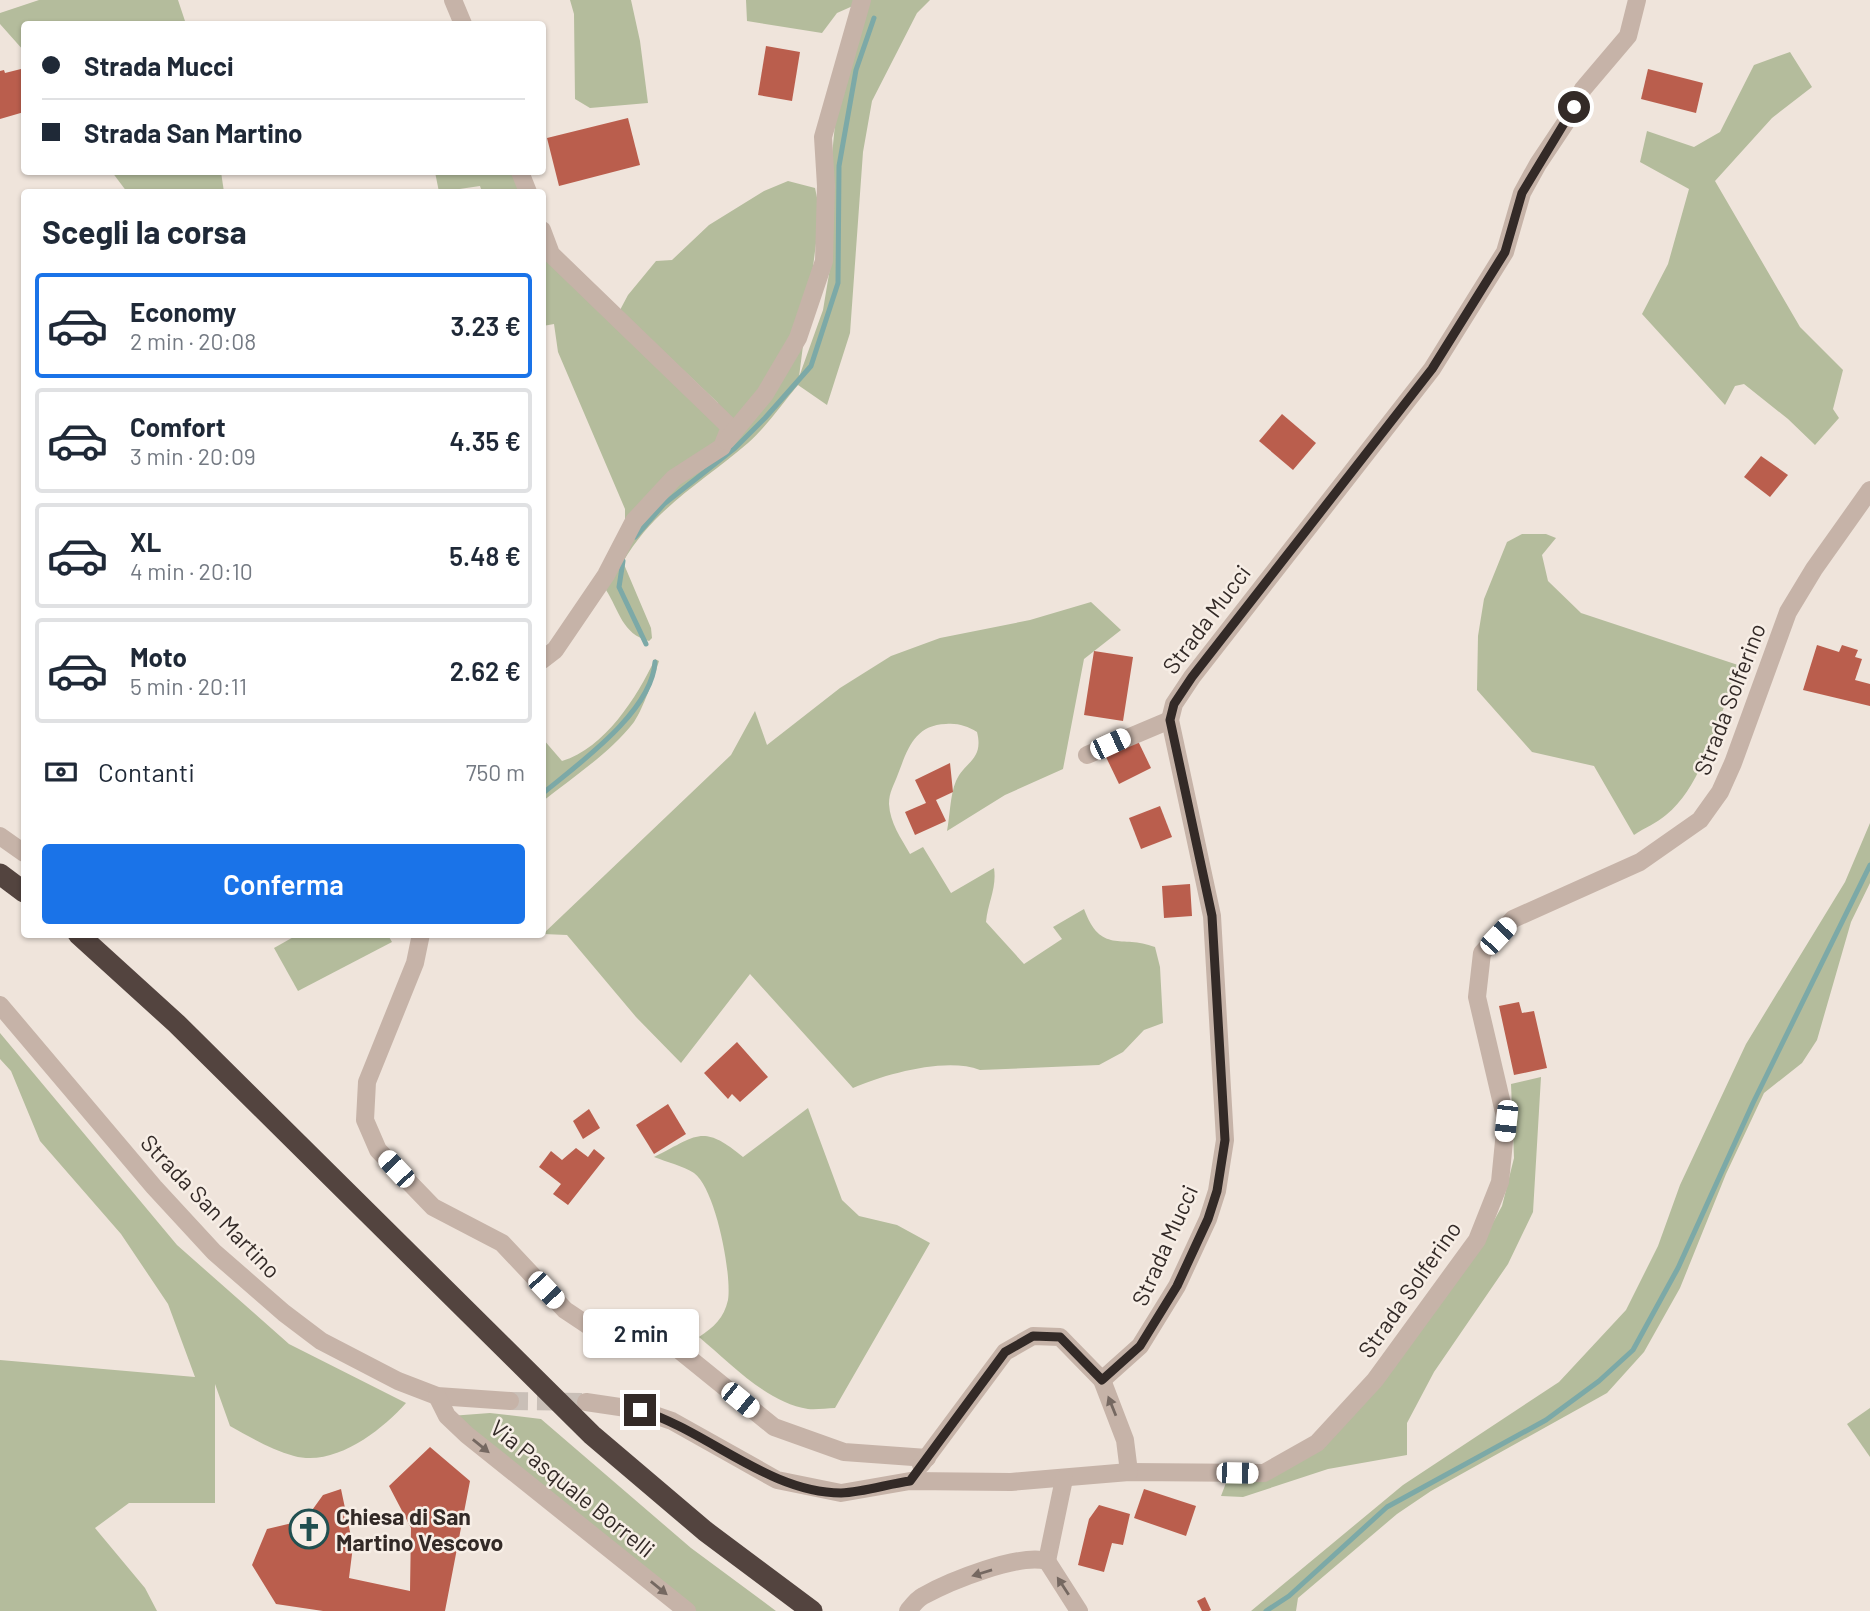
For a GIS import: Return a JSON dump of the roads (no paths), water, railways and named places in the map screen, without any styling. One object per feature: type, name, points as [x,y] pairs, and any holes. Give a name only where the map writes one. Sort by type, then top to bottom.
[{"type":"highway","points":[[0,874],[21,890]]},
{"type":"highway","points":[[82,938],[177,1024],[592,1435],[705,1531],[813,1611]]},
{"type":"street","points":[[453,0],[462,21]]},
{"type":"street","points":[[546,657],[555,650],[606,575],[634,521],[674,478],[722,447],[765,394],[798,338],[824,261],[824,137],[862,0]]},
{"type":"street","name":"Strada Mucci","points":[[1102,1380],[1140,1346],[1177,1286],[1208,1219],[1217,1191],[1225,1140],[1212,916],[1170,720],[1174,704],[1192,677],[1432,369],[1505,252],[1522,193],[1538,164],[1588,81],[1628,36],[1637,0]]},
{"type":"street","points":[[546,241],[551,254],[730,427],[722,447]]},
{"type":"street","name":"Strada Solferino","points":[[1129,1472],[1265,1474],[1317,1443],[1375,1380],[1477,1240],[1500,1182],[1506,1121],[1477,997],[1482,953],[1513,919],[1640,862],[1700,820],[1720,792],[1733,763],[1788,612],[1870,490]]},
{"type":"street","points":[[1087,755],[1170,720]]},
{"type":"street","points":[[0,836],[21,851]]},
{"type":"street","points":[[420,938],[415,963],[367,1082],[365,1120],[378,1150],[433,1207],[502,1243],[565,1310],[592,1328],[655,1337],[774,1427],[844,1452],[927,1458]]},
{"type":"street","name":"Strada San Martino","points":[[0,1005],[154,1187],[248,1283],[321,1341],[398,1381],[437,1396],[510,1401]]},
{"type":"street","points":[[586,1402],[640,1410],[672,1420],[777,1480],[841,1493],[910,1481],[1011,1482],[1129,1472],[1125,1440],[1102,1380],[1060,1337],[1033,1336],[1005,1352],[910,1481]]},
{"type":"street","name":"Via Pasquale Borrelli","points":[[437,1396],[447,1416],[467,1435],[687,1611]]},
{"type":"street","points":[[1064,1479],[1048,1561],[1079,1611]]},
{"type":"street","points":[[908,1611],[921,1597],[972,1576],[1034,1558],[1048,1561]]},
{"type":"waterway","points":[[635,537],[664,504],[735,448],[811,366],[838,283],[839,166],[856,70],[874,18]]},
{"type":"waterway","points":[[623,561],[619,587],[646,644]]},
{"type":"waterway","points":[[546,791],[611,736],[627,718],[651,681],[655,662]]},
{"type":"waterway","points":[[1266,1611],[1289,1596],[1387,1507],[1546,1420],[1599,1381],[1633,1350],[1678,1268],[1753,1103],[1870,865]]},
{"type":"tunnel","points":[[510,1401],[586,1402]]},
{"type":"place","name":"Chiesa di San Martino Vescovo","points":[[309,1529]]}]
